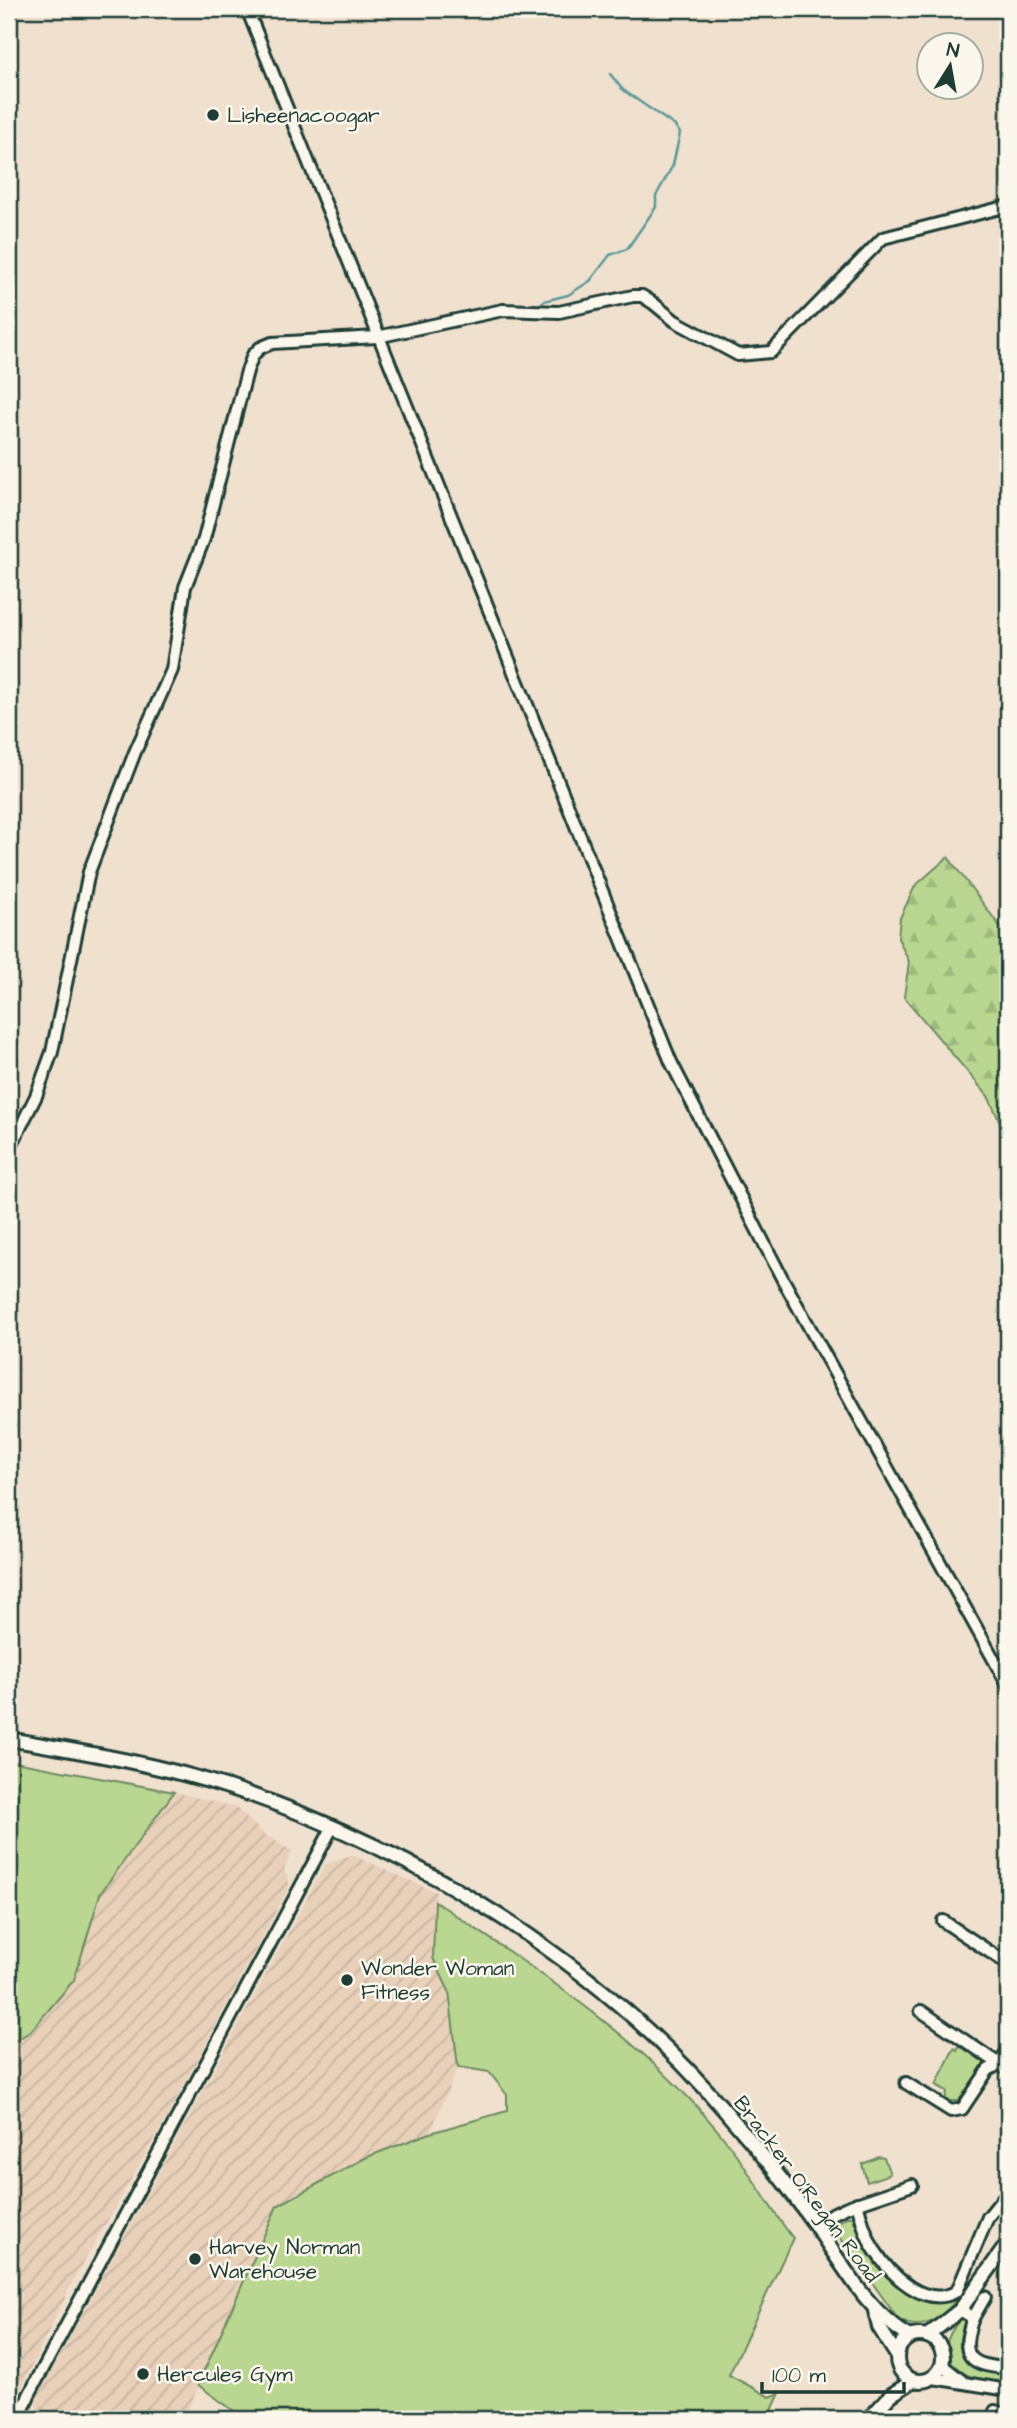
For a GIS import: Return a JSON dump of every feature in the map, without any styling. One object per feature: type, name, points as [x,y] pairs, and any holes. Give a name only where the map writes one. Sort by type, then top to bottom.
[{"type":"main road","name":"Bracker O'Regan Road","points":[[9,1739],[180,1773],[228,1787],[332,1828],[428,1874],[478,1903],[566,1965],[618,2007],[726,2111],[813,2223],[876,2311],[910,2337]]},
{"type":"main road","points":[[869,2419],[891,2395],[913,2381],[933,2378],[942,2365],[940,2346],[956,2315],[1008,2243]]},
{"type":"main road","name":"Bracker O'Regan Road","points":[[876,2311],[879,2327],[896,2354]]},
{"type":"main road","points":[[891,2395],[899,2370],[896,2354],[901,2343],[910,2337],[927,2336],[956,2315]]},
{"type":"main road","points":[[927,2336],[940,2346]]},
{"type":"main road","points":[[899,2370],[913,2381]]},
{"type":"street","points":[[247,9],[671,1062],[782,1278],[1008,1685]]},
{"type":"street","points":[[9,1150],[36,1096],[52,1052],[89,872],[135,752],[172,670],[185,587],[204,539],[253,355],[260,348],[272,343],[377,337],[503,310],[559,312],[606,300],[642,296],[675,321],[738,355],[771,352],[883,238],[1008,206]]},
{"type":"street","points":[[24,2419],[23,2410],[29,2395],[332,1828]]},
{"type":"street","points":[[943,1921],[1008,1964]]},
{"type":"street","points":[[921,2011],[1003,2067]]},
{"type":"street","points":[[1003,2067],[1008,2050]]},
{"type":"street","points":[[906,2083],[951,2111],[962,2109],[988,2070],[1003,2067]]},
{"type":"street","points":[[813,2223],[857,2203],[912,2185]]},
{"type":"street","points":[[857,2203],[873,2248],[884,2264],[925,2295],[939,2297],[957,2291],[988,2217],[1004,2204],[1008,2192]]},
{"type":"street","points":[[985,2297],[973,2318],[966,2346],[971,2360],[984,2367],[1008,2368]]},
{"type":"street","points":[[956,2315],[973,2318]]},
{"type":"street","points":[[942,2365],[964,2382]]},
{"type":"street","points":[[933,2378],[1008,2390]]},
{"type":"street","points":[[995,2410],[1008,2414]]},
{"type":"shaded area","points":[[174,1792],[235,1807],[264,1834],[292,1851],[284,1869],[290,1885],[171,2110],[75,2277],[16,2399],[13,2419],[9,2419],[9,2044],[30,2032],[74,1980],[100,1894]]},
{"type":"shaded area","points":[[352,1855],[436,1892],[433,1958],[449,1991],[458,2067],[430,2133],[367,2157],[277,2206],[184,2419],[39,2419],[36,2400],[325,1865]]},
{"type":"green space","points":[[948,857],[1008,937],[1008,1139],[988,1096],[904,997],[909,962],[898,938],[900,918],[915,886]]},
{"type":"green space","points":[[9,1761],[174,1792],[100,1894],[74,1980],[30,2032],[9,2044]]},
{"type":"green space","points":[[435,1901],[554,1983],[630,2042],[665,2074],[730,2146],[793,2238],[729,2375],[770,2397],[780,2393],[768,2419],[245,2419],[198,2385],[277,2206],[367,2157],[430,2133],[507,2111],[507,2095],[489,2072],[458,2067],[449,1991],[433,1958]]},
{"type":"green space","points":[[961,2042],[983,2058],[984,2066],[960,2101],[945,2101],[947,2091],[936,2085],[954,2048],[957,2050]]},
{"type":"green space","points":[[879,2157],[884,2158],[890,2174],[867,2182],[862,2164]]},
{"type":"green space","points":[[847,2217],[853,2217],[855,2224],[860,2224],[875,2258],[935,2301],[956,2301],[937,2319],[922,2325],[898,2319],[832,2226]]},
{"type":"green space","points":[[961,2318],[966,2321],[962,2334],[963,2355],[975,2367],[1008,2373],[1008,2385],[965,2374],[955,2368],[948,2359],[946,2348],[950,2334]]},
{"type":"waterway","points":[[537,307],[544,301],[568,295],[590,281],[610,255],[627,249],[656,207],[656,196],[673,165],[680,133],[675,126],[623,90],[610,74]]},
{"type":"place","name":"Lisheenacoogar","points":[[213,115]]},
{"type":"place","name":"Wonder Woman Fitness","points":[[347,1980]]},
{"type":"place","name":"Harvey Norman Warehouse","points":[[195,2259]]},
{"type":"place","name":"Hercules Gym","points":[[143,2374]]}]
